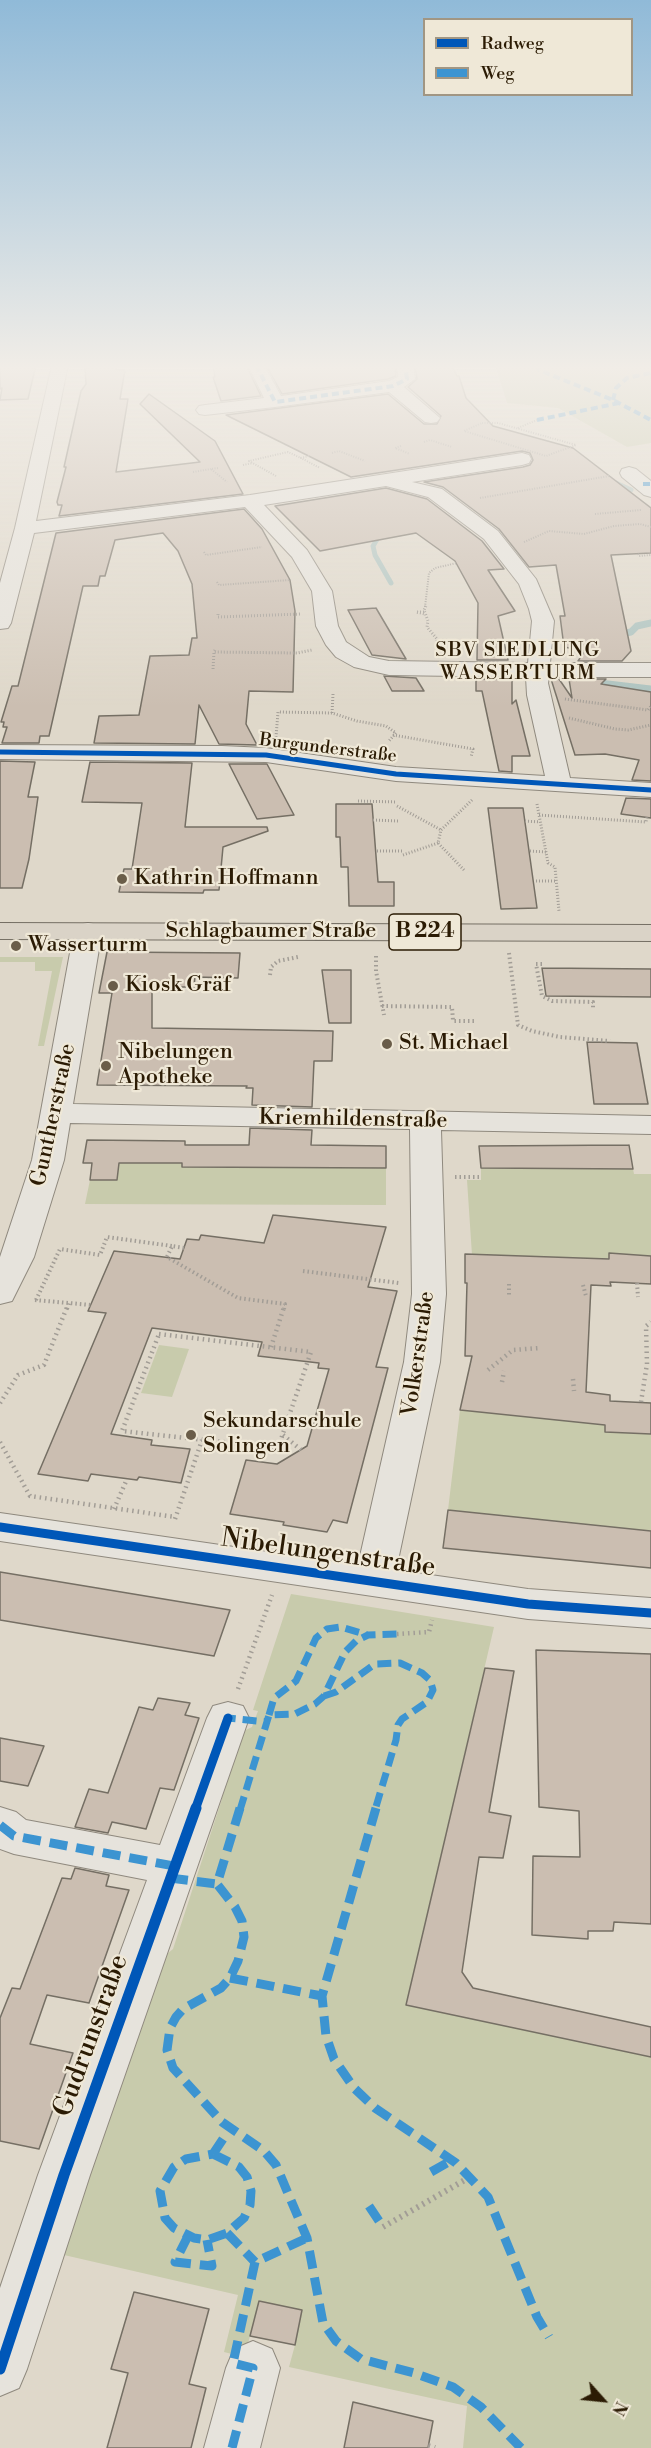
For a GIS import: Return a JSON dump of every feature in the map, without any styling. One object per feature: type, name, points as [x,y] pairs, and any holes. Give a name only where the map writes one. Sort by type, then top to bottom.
[{"type":"main road","name":"Schlagbaumer Straße","points":[[0,931],[651,933]]},
{"type":"street","points":[[0,623],[35,479]]},
{"type":"street","points":[[25,528],[250,501],[391,479]]},
{"type":"street","points":[[634,479],[650,500]]},
{"type":"street","points":[[380,481],[423,489],[440,497],[491,535],[529,584],[543,621],[538,696],[545,723],[547,782]]},
{"type":"street","points":[[250,501],[290,543],[315,578],[322,591],[327,626],[337,645],[344,652],[362,662],[389,668],[539,671],[651,670]]},
{"type":"street","name":"Burgunderstraße","points":[[0,752],[222,753],[275,756],[396,774],[651,790]]},
{"type":"street","name":"Guntherstraße","points":[[14,1296],[18,1257],[48,1160],[88,932]]},
{"type":"street","name":"Kriemhildenstraße","points":[[56,1113],[651,1125]]},
{"type":"street","name":"Volkerstraße","points":[[374,1582],[422,1362],[430,1285],[425,1122]]},
{"type":"street","name":"Nibelungenstraße","points":[[0,1527],[171,1534],[282,1569],[528,1604],[651,1613]]},
{"type":"street","name":"Gudrunstraße","points":[[0,2369],[64,2175],[228,1718]]},
{"type":"street","points":[[0,1825],[14,1836],[174,1866]]},
{"type":"street","points":[[232,2448],[253,2368]]},
{"type":"path","points":[[223,479],[228,483]]},
{"type":"path","points":[[280,479],[302,493]]},
{"type":"path","points":[[440,497],[493,497],[586,479]]},
{"type":"path","points":[[553,480],[560,484]]},
{"type":"path","points":[[487,493],[493,497]]},
{"type":"path","points":[[595,514],[635,510],[650,500]]},
{"type":"path","points":[[631,508],[635,510]]},
{"type":"path","points":[[499,545],[528,542],[537,535],[549,531],[584,534],[614,526],[640,524],[651,527]]},
{"type":"path","points":[[204,552],[206,555],[290,543]]},
{"type":"path","points":[[638,554],[651,555]]},
{"type":"path","points":[[436,653],[439,644],[427,627],[428,621],[425,613],[429,573],[435,568],[457,563]]},
{"type":"path","points":[[218,582],[219,585],[315,578]]},
{"type":"path","points":[[218,614],[218,617],[325,614]]},
{"type":"path","points":[[213,669],[214,651],[297,652],[337,645]]},
{"type":"path","points":[[332,713],[333,694]]},
{"type":"path","points":[[538,696],[584,700],[648,710],[651,706]]},
{"type":"path","points":[[275,756],[278,712],[332,713],[357,721],[386,726],[396,733],[389,741]]},
{"type":"path","points":[[545,723],[561,723],[563,719],[576,719],[622,730],[651,725]]},
{"type":"path","points":[[393,735],[473,749],[479,780],[441,830],[438,843]]},
{"type":"path","points":[[547,782],[539,815],[548,864],[555,867],[560,919]]},
{"type":"path","points":[[358,801],[397,804],[441,830]]},
{"type":"path","points":[[590,818],[592,813]]},
{"type":"path","points":[[539,815],[646,822],[647,817]]},
{"type":"path","points":[[373,820],[398,821]]},
{"type":"path","points":[[525,821],[540,822]]},
{"type":"path","points":[[377,851],[403,853],[438,843]]},
{"type":"path","points":[[438,843],[464,870]]},
{"type":"path","points":[[530,851],[546,852]]},
{"type":"path","points":[[536,880],[556,881]]},
{"type":"path","points":[[508,946],[518,1025],[532,1031],[560,1037],[610,1041]]},
{"type":"path","points":[[270,975],[271,967],[278,962],[304,956]]},
{"type":"path","points":[[376,956],[384,1015]]},
{"type":"path","points":[[542,964],[536,964],[542,996],[552,1001],[593,1002],[593,1010]]},
{"type":"path","points":[[382,1006],[452,1007],[453,1021],[476,1021]]},
{"type":"path","points":[[36,1300],[60,1250],[100,1254],[108,1237],[184,1248]]},
{"type":"path","points":[[172,1246],[167,1257],[238,1299],[285,1305],[271,1347]]},
{"type":"path","points":[[303,1271],[370,1281],[430,1285]]},
{"type":"path","points":[[637,1283],[638,1297]]},
{"type":"path","points":[[509,1284],[509,1295]]},
{"type":"path","points":[[583,1285],[586,1296]]},
{"type":"path","points":[[14,1296],[91,1305]]},
{"type":"path","points":[[0,1403],[18,1375],[44,1365],[69,1303]]},
{"type":"path","points":[[641,1402],[647,1364],[646,1326],[651,1322]]},
{"type":"path","points":[[159,1334],[271,1347],[311,1352],[278,1448],[122,1431],[159,1334]]},
{"type":"path","points":[[488,1370],[513,1350],[540,1348]]},
{"type":"path","points":[[502,1382],[504,1371]]},
{"type":"path","points":[[573,1379],[574,1391]]},
{"type":"path","points":[[283,1435],[301,1450]]},
{"type":"path","points":[[0,1442],[30,1496],[114,1509],[171,1534],[202,1440]]},
{"type":"path","points":[[114,1509],[127,1479]]},
{"type":"path","points":[[228,1718],[282,1569]]},
{"type":"path","points":[[397,1634],[429,1632],[433,1616]]},
{"type":"path","points":[[383,2227],[470,2177]]},
{"type":"green space","points":[[0,957],[63,957],[44,1046],[38,1046],[52,971],[35,971],[35,962],[0,962]]},
{"type":"green space","points":[[119,1163],[182,1163],[182,1167],[386,1168],[386,1205],[85,1204],[90,1180],[117,1180]]},
{"type":"green space","points":[[481,1168],[633,1169],[634,1174],[651,1174],[651,1256],[609,1253],[609,1259],[472,1255],[467,1180],[481,1180]]},
{"type":"green space","points":[[159,1345],[189,1349],[172,1397],[141,1393]]},
{"type":"green space","points":[[460,1410],[605,1425],[605,1432],[651,1434],[651,1531],[448,1510]]},
{"type":"green space","points":[[291,1594],[494,1627],[406,2005],[651,2057],[651,2448],[463,2448],[467,2406],[289,2367],[295,2345],[250,2336],[244,2357],[224,2352],[238,2295],[64,2255],[162,1958],[173,1949],[222,1799],[213,1788],[231,1737],[252,1727],[258,1711],[253,1710]]},
{"type":"building","points":[[63,479],[235,479],[243,494],[59,516],[62,505],[58,505]]},
{"type":"building","points":[[442,479],[614,479],[651,508],[651,553],[611,555],[631,651],[622,661],[578,661],[585,651],[564,647],[560,616],[565,616],[556,565],[529,567],[499,529],[443,487],[424,482]]},
{"type":"building","points":[[386,488],[427,499],[482,541],[504,569],[488,570],[515,611],[498,616],[508,660],[477,660],[478,603],[455,561],[416,533],[320,551],[275,506]]},
{"type":"building","points":[[244,509],[262,529],[290,580],[295,611],[293,692],[249,691],[246,724],[257,745],[219,744],[199,705],[195,744],[94,743],[99,716],[139,715],[150,656],[189,655],[192,638],[197,638],[192,584],[178,551],[163,533],[115,540],[105,576],[100,576],[98,586],[83,586],[49,736],[40,736],[39,743],[2,743],[7,727],[3,727],[4,722],[1,722],[12,686],[18,686],[56,533]]},
{"type":"building","points":[[376,608],[406,659],[372,655],[348,610]]},
{"type":"building","points":[[384,676],[416,678],[424,691],[392,691]]},
{"type":"building","points":[[476,679],[512,679],[512,704],[516,700],[530,756],[512,756],[512,772],[499,771],[482,691],[476,691]]},
{"type":"building","points":[[551,679],[559,679],[572,698],[569,679],[606,679],[601,684],[651,692],[651,781],[632,780],[639,760],[605,754],[575,755]]},
{"type":"building","points":[[0,761],[35,762],[28,797],[38,797],[29,859],[22,888],[0,888]]},
{"type":"building","points":[[90,762],[192,763],[185,827],[267,827],[268,831],[223,847],[219,890],[204,890],[203,893],[119,892],[124,869],[132,869],[142,803],[82,802]]},
{"type":"building","points":[[229,764],[267,764],[294,815],[257,819]]},
{"type":"building","points":[[626,798],[651,799],[651,818],[621,814]]},
{"type":"building","points":[[336,804],[372,804],[378,882],[394,882],[394,906],[349,906],[348,867],[341,867],[340,837],[336,837]]},
{"type":"building","points":[[488,808],[523,808],[537,908],[501,909]]},
{"type":"building","points":[[107,952],[240,953],[238,978],[195,977],[194,987],[152,987],[152,1028],[333,1031],[332,1061],[314,1061],[312,1107],[252,1105],[253,1088],[246,1088],[247,1086],[97,1085],[112,993],[99,993]]},
{"type":"building","points":[[542,968],[651,969],[651,997],[546,996]]},
{"type":"building","points":[[322,970],[351,970],[351,1023],[329,1023]]},
{"type":"building","points":[[587,1042],[637,1043],[648,1104],[594,1104]]},
{"type":"building","points":[[250,1128],[312,1130],[311,1145],[386,1146],[386,1168],[182,1167],[182,1163],[119,1163],[117,1180],[90,1180],[92,1163],[83,1163],[87,1140],[185,1141],[185,1145],[249,1145]]},
{"type":"building","points":[[629,1145],[633,1169],[481,1168],[479,1146]]},
{"type":"building","points":[[273,1215],[386,1227],[368,1287],[397,1291],[376,1367],[388,1368],[347,1523],[333,1520],[327,1532],[283,1525],[284,1522],[230,1514],[246,1460],[277,1464],[307,1446],[329,1369],[318,1368],[319,1363],[258,1356],[262,1342],[152,1328],[111,1434],[152,1440],[151,1445],[190,1449],[181,1483],[91,1474],[88,1481],[38,1474],[106,1313],[88,1311],[114,1251],[180,1259],[187,1239],[199,1240],[201,1235],[264,1243]]},
{"type":"building","points":[[609,1253],[651,1256],[651,1284],[610,1282],[611,1286],[591,1285],[586,1392],[610,1395],[610,1401],[651,1403],[651,1434],[605,1432],[605,1425],[460,1410],[472,1356],[465,1356],[467,1283],[465,1283],[465,1254],[609,1259]]},
{"type":"building","points":[[448,1510],[651,1531],[651,1568],[443,1548]]},
{"type":"building","points":[[0,1572],[230,1610],[214,1656],[0,1620]]},
{"type":"building","points":[[536,1650],[651,1654],[651,1924],[614,1922],[613,1931],[588,1931],[588,1939],[532,1935],[533,1856],[580,1857],[579,1811],[539,1807]]},
{"type":"building","points":[[485,1668],[514,1671],[489,1812],[511,1816],[503,1858],[479,1857],[462,1972],[473,1988],[651,2027],[651,2057],[406,2005]]},
{"type":"building","points":[[158,1698],[190,1703],[185,1715],[199,1718],[174,1790],[160,1788],[146,1829],[112,1822],[108,1833],[75,1827],[89,1789],[108,1793],[139,1707],[153,1710]]},
{"type":"building","points":[[0,1738],[44,1746],[28,1786],[0,1781]]},
{"type":"building","points":[[75,1868],[109,1875],[106,1886],[129,1890],[89,2003],[47,1995],[30,2044],[73,2053],[39,2149],[0,2141],[0,2018],[12,1988],[20,1989],[62,1878],[71,1879]]},
{"type":"building","points":[[134,2292],[209,2309],[189,2384],[206,2388],[191,2448],[107,2448],[128,2373],[111,2369]]},
{"type":"building","points":[[259,2301],[302,2310],[295,2345],[250,2336]]},
{"type":"building","points":[[353,2402],[433,2421],[428,2448],[344,2448]]},
{"type":"waterway","points":[[616,483],[631,490],[620,495]]},
{"type":"waterway","points":[[381,533],[373,546],[375,555],[391,583]]},
{"type":"waterway","points":[[616,635],[631,632],[637,626],[651,623]]},
{"type":"waterway","points":[[591,682],[651,689]]},
{"type":"marked path","points":[[643,484],[651,484]]},
{"type":"marked path","points":[[269,1715],[274,1698],[296,1681],[316,1638],[327,1629],[341,1627],[368,1635]]},
{"type":"marked path","points":[[397,1634],[368,1635],[356,1641],[345,1652],[324,1696],[315,1704],[295,1714],[269,1715],[217,1884],[235,1907],[242,1921],[244,1937],[238,1961],[230,1978],[221,1988],[183,2009],[176,2017],[170,2028],[167,2050],[173,2068],[198,2098],[222,2122],[264,2151],[276,2165],[307,2238],[323,2323],[336,2341],[361,2359],[414,2373],[453,2387],[481,2407],[521,2448]]},
{"type":"marked path","points":[[324,1696],[336,1692],[375,1664],[391,1663],[400,1663],[422,1673],[430,1680],[433,1690],[427,1702],[402,1719],[398,1725],[396,1740],[340,1927],[322,1996],[326,2036],[334,2059],[354,2088],[375,2108],[456,2163],[488,2197],[537,2317],[549,2337]]},
{"type":"marked path","points":[[226,1724],[228,1718],[266,1722]]},
{"type":"marked path","points":[[0,1825],[14,1836],[174,1866]]},
{"type":"marked path","points":[[170,1878],[217,1884]]},
{"type":"marked path","points":[[230,1978],[322,1996]]},
{"type":"marked path","points":[[213,2154],[231,2127]]},
{"type":"marked path","points":[[213,2154],[239,2167],[247,2177],[251,2191],[250,2205],[244,2218],[227,2233],[207,2240],[194,2238],[174,2228],[165,2218],[160,2191],[174,2167],[186,2159],[213,2154]]},
{"type":"marked path","points":[[431,2172],[452,2160]]},
{"type":"marked path","points":[[369,2206],[383,2227]]},
{"type":"marked path","points":[[227,2233],[255,2262]]},
{"type":"marked path","points":[[188,2236],[175,2262],[212,2266],[207,2240]]},
{"type":"marked path","points":[[232,2448],[253,2368],[233,2363],[255,2262],[307,2238]]},
{"type":"cycle path","points":[[0,752],[266,755],[396,774],[651,790]]},
{"type":"cycle path","points":[[0,1527],[528,1604],[651,1613]]},
{"type":"cycle path","points":[[0,2369],[64,2175],[228,1718]]},
{"type":"place","name":"Kathrin Hoffmann","points":[[122,879]]},
{"type":"place","name":"Wasserturm","points":[[16,946]]},
{"type":"place","name":"Kiosk Gräf","points":[[113,986]]},
{"type":"place","name":"St. Michael","points":[[387,1044]]},
{"type":"place","name":"Nibelungen Apotheke","points":[[106,1066]]},
{"type":"place","name":"Sekundarschule Solingen","points":[[191,1435]]},
{"type":"district","name":"SBV SIEDLUNG WASSERTURM","points":[[518,662]]}]
